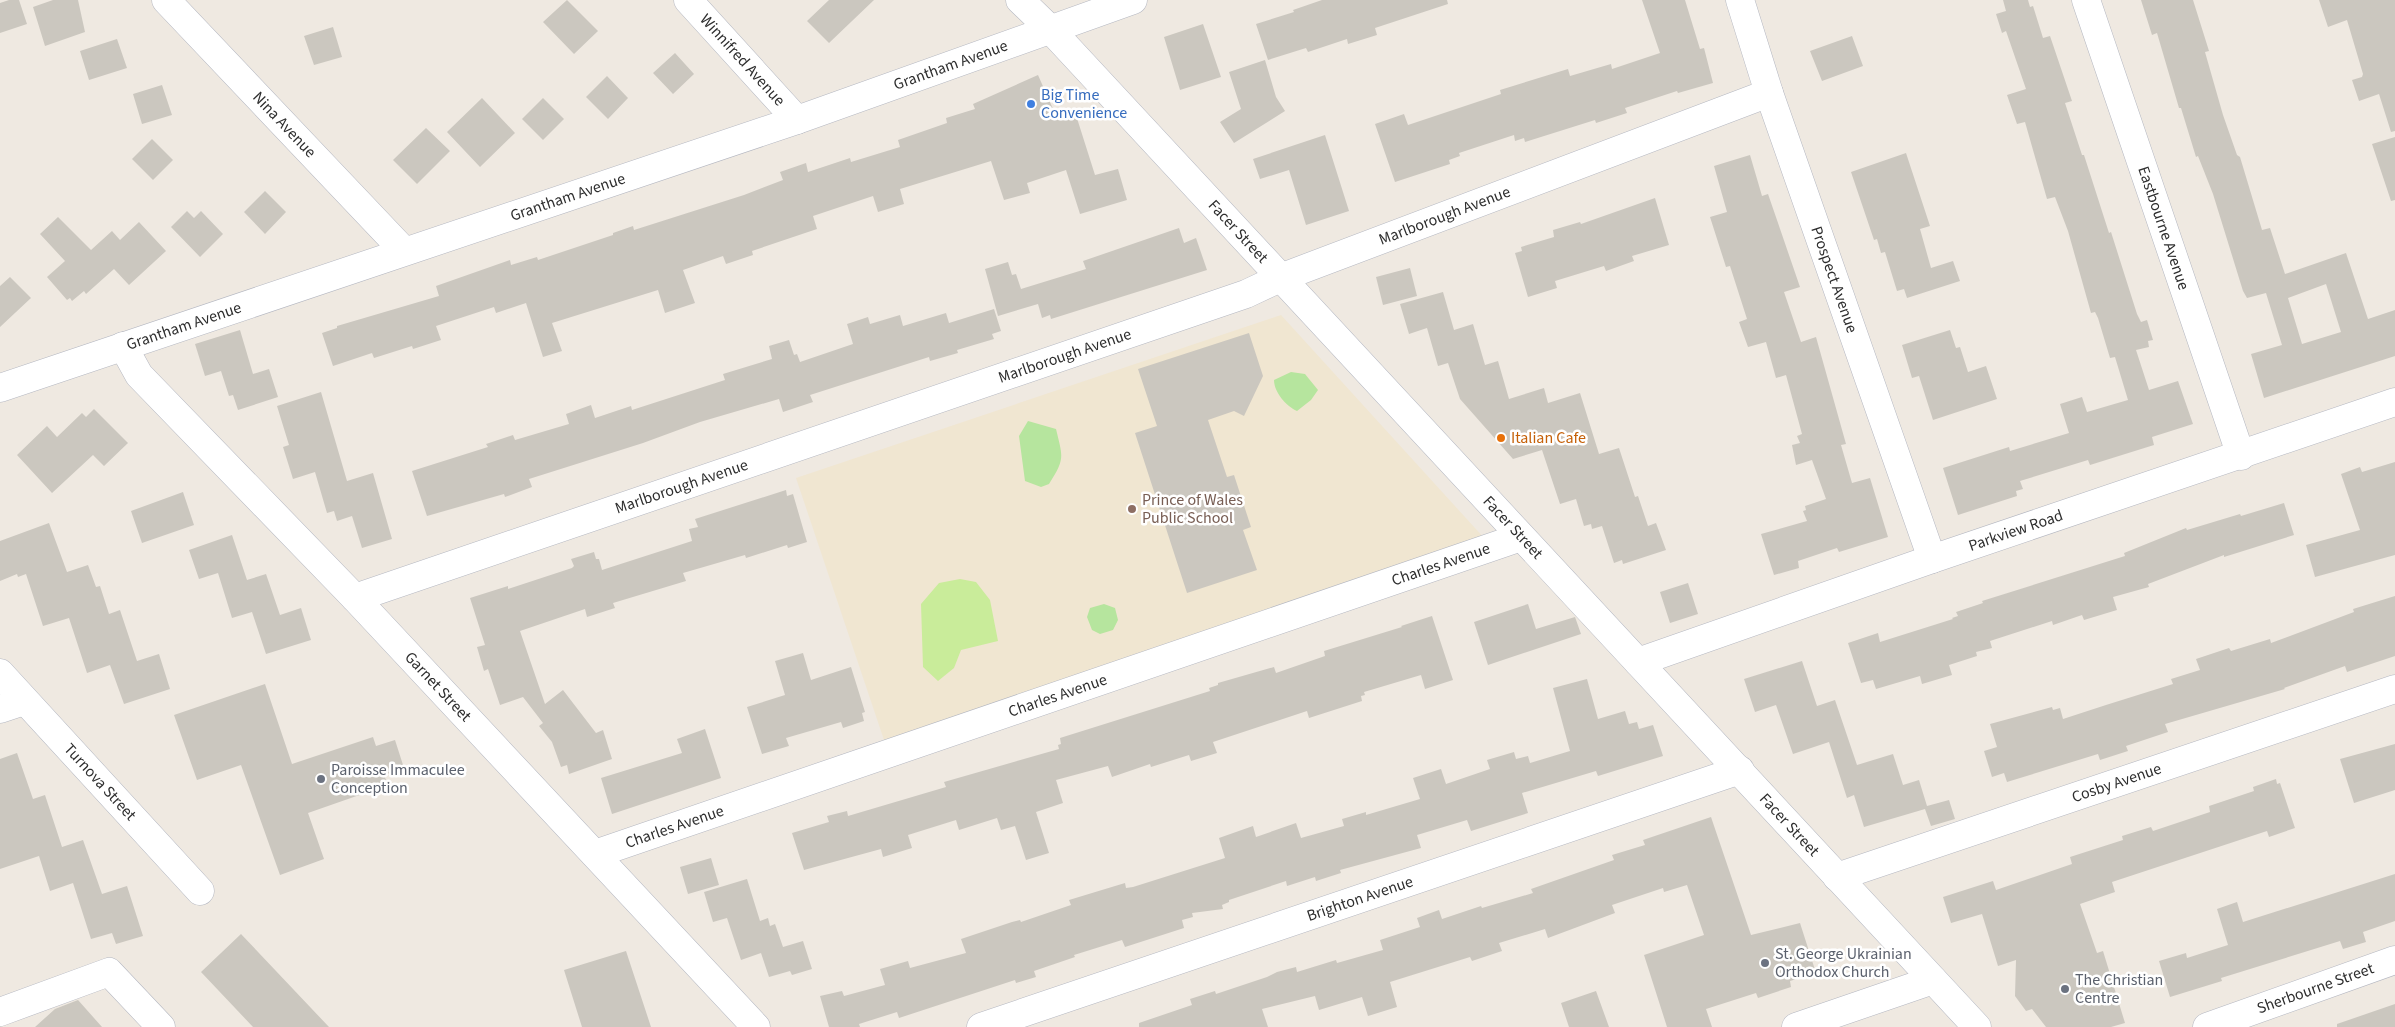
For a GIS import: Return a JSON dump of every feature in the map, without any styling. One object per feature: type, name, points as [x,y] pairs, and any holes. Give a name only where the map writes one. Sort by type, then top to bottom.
[{"type":"street","name":"Nina Avenue","points":[[166,0],[404,251]]},
{"type":"street","name":"Winnifred Avenue","points":[[688,0],[797,120]]},
{"type":"street","name":"Facer Street","points":[[1020,0],[1050,29],[1977,1027]]},
{"type":"street","name":"Grantham Avenue","points":[[0,388],[797,120],[1133,0]]},
{"type":"street","name":"Prospect Avenue","points":[[1740,0],[1769,93],[1932,559]]},
{"type":"street","name":"Eastbourne Avenue","points":[[2086,0],[2241,456]]},
{"type":"street","name":"Marlborough Avenue","points":[[355,598],[1237,297],[1280,278],[1769,93]]},
{"type":"street","name":"Garnet Street","points":[[123,346],[139,374],[355,598],[756,1027]]},
{"type":"street","name":"Parkview Road","points":[[1638,662],[1932,559],[2241,456],[2395,402]]},
{"type":"street","name":"Charles Avenue","points":[[595,854],[1521,538]]},
{"type":"street","name":"Turnova Street","points":[[0,673],[12,705],[200,891]]},
{"type":"street","name":"Cosby Avenue","points":[[1837,877],[2395,689]]},
{"type":"street","name":"Brighton Avenue","points":[[981,1027],[1740,770]]},
{"type":"street","name":"Sherbourne Street","points":[[2207,1027],[2395,960]]},
{"type":"street","points":[[0,1012],[109,972],[161,1027]]},
{"type":"street","points":[[1796,1027],[1933,980]]},
{"type":"shaded area","name":"Prince of Wales Public School","points":[[1281,315],[1485,539],[886,746],[796,478]]},
{"type":"green space","points":[[1291,372],[1305,374],[1318,390],[1311,400],[1297,411],[1281,398],[1274,380]]},
{"type":"green space","points":[[1028,421],[1056,429],[1060,446],[1061,458],[1058,469],[1049,484],[1041,487],[1025,481],[1019,436]]},
{"type":"green space","points":[[960,579],[976,582],[990,600],[998,641],[961,650],[954,668],[938,681],[923,667],[921,604],[939,583]]},
{"type":"green space","points":[[1104,604],[1115,608],[1118,620],[1113,630],[1100,634],[1092,630],[1087,617],[1090,608]]},
{"type":"building","points":[[9,0],[19,0],[27,24],[0,33],[0,3]]},
{"type":"building","points":[[53,0],[78,0],[85,32],[45,46],[33,7]]},
{"type":"building","points":[[567,0],[598,31],[574,54],[543,22]]},
{"type":"building","points":[[829,0],[874,0],[829,43],[807,21]]},
{"type":"building","points":[[1322,0],[1447,0],[1448,4],[1375,28],[1377,35],[1348,44],[1347,39],[1308,52],[1306,48],[1268,60],[1256,24],[1294,12],[1293,10]]},
{"type":"building","points":[[1642,0],[1685,0],[1700,49],[1704,48],[1713,83],[1678,93],[1677,91],[1625,108],[1627,113],[1596,123],[1595,120],[1525,142],[1524,138],[1515,141],[1514,135],[1459,153],[1460,156],[1449,160],[1450,164],[1395,182],[1375,124],[1404,114],[1408,125],[1501,94],[1500,90],[1568,69],[1570,76],[1611,64],[1612,69],[1660,53]]},
{"type":"building","points":[[2003,0],[2028,0],[2030,7],[2033,6],[2043,38],[2050,36],[2072,101],[2065,103],[2082,155],[2084,155],[2109,233],[2111,232],[2137,314],[2141,322],[2147,320],[2153,340],[2148,341],[2149,347],[2136,350],[2149,390],[2178,381],[2193,424],[2152,437],[2154,445],[2090,465],[2088,460],[2020,481],[2023,489],[2016,491],[2017,496],[1958,515],[1943,468],[2009,447],[2010,451],[2069,433],[2060,404],[2082,397],[2087,412],[2128,400],[2115,357],[2110,358],[2098,318],[2095,312],[2091,313],[2068,231],[2055,197],[2047,199],[2025,122],[2017,124],[2007,95],[2026,89],[2006,31],[2002,33],[1996,14],[2006,11]]},
{"type":"building","points":[[2141,0],[2193,0],[2209,51],[2205,52],[2223,115],[2237,155],[2240,157],[2262,230],[2270,228],[2285,274],[2346,253],[2368,319],[2395,310],[2395,356],[2264,398],[2251,354],[2282,345],[2266,293],[2247,298],[2243,291],[2213,194],[2198,156],[2196,157],[2181,108],[2179,108],[2157,33],[2152,35]],"holes":[[[2326,284],[2341,332],[2302,344],[2288,298]]]},
{"type":"building","points":[[2319,0],[2395,0],[2395,131],[2391,132],[2379,94],[2359,101],[2352,80],[2362,77],[2363,74],[2347,20],[2328,27]]},
{"type":"building","points":[[1203,24],[1221,77],[1180,90],[1164,37]]},
{"type":"building","points":[[333,27],[342,57],[314,65],[304,36]]},
{"type":"building","points":[[1852,36],[1863,66],[1822,81],[1810,51]]},
{"type":"building","points":[[117,39],[127,68],[89,80],[80,51]]},
{"type":"building","points":[[675,53],[694,74],[673,94],[653,73]]},
{"type":"building","points":[[1265,60],[1276,97],[1285,111],[1234,143],[1220,122],[1241,109],[1229,72]]},
{"type":"building","points":[[1038,75],[1057,118],[1075,112],[1095,175],[1118,169],[1127,200],[1080,214],[1066,170],[1027,183],[1030,193],[1004,200],[991,161],[900,189],[904,204],[878,212],[873,196],[813,216],[817,229],[752,251],[753,255],[726,264],[723,256],[683,270],[695,303],[665,313],[658,290],[552,323],[562,351],[543,357],[526,303],[496,313],[494,307],[436,326],[441,340],[413,349],[412,346],[374,358],[372,353],[333,366],[322,333],[337,328],[337,326],[439,296],[436,286],[510,260],[511,265],[537,257],[538,260],[613,235],[613,233],[633,226],[634,230],[744,195],[783,180],[780,172],[806,163],[808,172],[850,158],[851,162],[900,147],[898,140],[947,123],[946,118],[975,109],[973,104]]},
{"type":"building","points":[[607,76],[628,98],[608,119],[586,97]]},
{"type":"building","points":[[162,85],[172,115],[142,124],[133,94]]},
{"type":"building","points":[[482,98],[515,133],[480,167],[447,132]]},
{"type":"building","points":[[543,98],[564,119],[543,140],[522,119]]},
{"type":"building","points":[[426,128],[450,151],[417,184],[393,160]]},
{"type":"building","points":[[1325,135],[1349,211],[1306,225],[1289,170],[1260,179],[1253,159]]},
{"type":"building","points":[[2395,137],[2395,200],[2391,201],[2372,144]]},
{"type":"building","points":[[152,139],[173,160],[153,180],[132,159]]},
{"type":"building","points":[[1906,153],[1930,226],[1920,229],[1931,268],[1953,261],[1960,281],[1907,298],[1904,289],[1897,291],[1885,252],[1881,253],[1877,239],[1874,240],[1851,172]]},
{"type":"building","points":[[1750,155],[1762,196],[1768,194],[1800,287],[1784,292],[1801,342],[1816,337],[1846,444],[1841,445],[1852,483],[1870,478],[1888,537],[1839,552],[1837,548],[1798,561],[1799,568],[1774,575],[1761,534],[1807,521],[1803,511],[1806,510],[1805,506],[1826,499],[1812,460],[1796,465],[1792,445],[1800,443],[1797,436],[1802,434],[1786,375],[1776,378],[1766,342],[1748,347],[1739,322],[1747,319],[1730,266],[1726,267],[1710,217],[1727,212],[1714,166]]},
{"type":"building","points":[[265,191],[286,212],[265,234],[244,212]]},
{"type":"building","points":[[1655,198],[1669,245],[1632,256],[1634,261],[1606,271],[1604,266],[1555,281],[1557,288],[1528,297],[1515,253],[1522,251],[1521,247],[1554,237],[1553,230],[1580,222],[1581,224]]},
{"type":"building","points":[[187,211],[194,218],[201,211],[223,234],[200,257],[171,227]]},
{"type":"building","points":[[58,217],[91,250],[112,231],[120,240],[139,222],[166,251],[129,285],[114,269],[86,294],[84,291],[72,301],[70,298],[67,300],[47,277],[65,261],[40,234]]},
{"type":"building","points":[[1179,228],[1184,243],[1196,238],[1207,270],[1051,319],[1050,315],[1042,318],[1038,304],[998,316],[985,269],[1008,262],[1012,275],[1016,274],[1021,289],[1086,269],[1083,261]]},
{"type":"building","points":[[1410,268],[1417,296],[1383,305],[1376,277]]},
{"type":"building","points":[[10,277],[31,298],[0,327],[0,286]]},
{"type":"building","points":[[1443,292],[1454,330],[1473,324],[1485,365],[1498,361],[1509,399],[1544,388],[1548,403],[1580,393],[1599,454],[1619,448],[1635,497],[1638,496],[1648,526],[1656,523],[1666,550],[1623,564],[1622,560],[1614,563],[1602,526],[1592,529],[1591,524],[1584,526],[1576,499],[1560,504],[1542,450],[1513,459],[1460,399],[1448,363],[1438,366],[1427,328],[1409,334],[1400,304]]},
{"type":"building","points":[[994,309],[1001,331],[992,334],[994,339],[957,350],[958,353],[930,361],[929,357],[810,395],[813,402],[783,412],[779,399],[700,422],[643,443],[529,479],[532,487],[505,497],[504,494],[427,516],[412,471],[488,447],[486,444],[513,435],[515,440],[569,424],[566,414],[591,405],[595,418],[631,406],[632,410],[725,380],[723,374],[772,359],[769,346],[789,340],[794,355],[797,354],[800,362],[853,344],[847,324],[868,317],[870,324],[900,315],[903,326],[946,313],[949,323]]},
{"type":"building","points":[[240,330],[253,374],[269,369],[278,397],[238,410],[233,395],[229,396],[221,371],[205,376],[195,344]]},
{"type":"building","points":[[1950,330],[1956,348],[1960,347],[1968,372],[1986,366],[1997,399],[1933,420],[1919,376],[1912,378],[1902,345]]},
{"type":"building","points":[[1249,333],[1263,376],[1244,416],[1234,411],[1208,420],[1227,477],[1234,475],[1251,527],[1243,530],[1257,570],[1187,593],[1135,433],[1157,426],[1138,369]]},
{"type":"building","points":[[321,392],[347,481],[373,473],[392,539],[362,548],[352,516],[337,521],[334,511],[327,513],[315,472],[293,479],[283,447],[289,445],[277,406]]},
{"type":"building","points":[[94,409],[128,443],[104,466],[93,455],[52,493],[17,455],[47,426],[57,437],[82,413],[86,417]]},
{"type":"building","points":[[2395,462],[2395,555],[2315,577],[2306,545],[2360,530],[2341,474],[2360,467],[2362,472]]},
{"type":"building","points":[[786,490],[787,496],[793,494],[807,542],[788,548],[787,545],[746,558],[745,555],[683,573],[686,581],[613,603],[615,608],[587,617],[585,609],[520,631],[545,704],[563,690],[596,733],[603,730],[612,759],[569,774],[567,765],[561,767],[552,742],[539,726],[543,723],[523,697],[500,705],[488,669],[484,671],[477,647],[485,645],[470,598],[508,586],[508,589],[572,568],[574,566],[571,559],[594,552],[596,559],[599,559],[602,570],[692,541],[689,529],[698,527],[695,519]]},
{"type":"building","points":[[183,492],[194,525],[142,543],[131,511]]},
{"type":"building","points":[[2284,503],[2294,535],[2224,557],[2224,555],[2148,584],[2149,587],[2113,597],[2117,610],[2084,620],[2082,615],[2053,625],[2052,621],[1990,641],[1992,648],[1976,652],[1977,656],[1949,665],[1952,675],[1922,684],[1920,676],[1876,689],[1873,680],[1861,683],[1848,643],[1878,633],[1880,642],[1953,619],[1958,616],[1956,612],[1983,603],[1982,601],[2125,556],[2124,553],[2186,528],[2187,530]]},
{"type":"building","points":[[49,523],[67,572],[88,565],[96,587],[100,586],[109,614],[120,610],[137,661],[159,654],[170,689],[124,704],[110,665],[87,673],[69,618],[43,626],[26,574],[18,577],[17,574],[0,581],[0,541]]},
{"type":"building","points":[[232,535],[247,580],[266,574],[280,615],[301,608],[311,640],[266,654],[252,612],[232,618],[218,573],[199,579],[189,550]]},
{"type":"building","points":[[1688,583],[1698,614],[1670,623],[1660,592]]},
{"type":"building","points":[[2395,596],[2395,656],[2347,672],[2345,666],[2285,689],[2165,724],[2168,732],[2126,746],[2128,751],[2100,760],[2098,754],[2007,782],[2004,773],[1992,777],[1984,751],[1997,747],[1990,724],[2052,707],[2053,710],[2060,708],[2063,719],[2173,684],[2171,679],[2200,670],[2196,659],[2229,648],[2231,651],[2270,639],[2271,643],[2354,612],[2353,609]]},
{"type":"building","points":[[1528,604],[1536,629],[1575,617],[1581,634],[1488,665],[1474,622]]},
{"type":"building","points":[[1432,616],[1453,680],[1425,689],[1421,675],[1364,692],[1365,695],[1361,696],[1362,701],[1309,718],[1307,711],[1213,742],[1217,753],[1191,761],[1189,755],[1151,767],[1150,764],[1112,777],[1108,766],[1056,780],[1063,803],[1036,812],[1049,853],[1026,860],[1015,826],[1001,830],[997,818],[959,830],[956,820],[908,835],[912,848],[883,857],[881,849],[804,870],[792,833],[829,822],[827,816],[847,811],[848,816],[946,787],[944,782],[1059,749],[1058,745],[1061,744],[1060,738],[1210,691],[1209,688],[1218,685],[1218,683],[1274,667],[1276,673],[1325,656],[1324,651]]},
{"type":"building","points":[[803,653],[811,680],[851,667],[865,712],[862,713],[864,721],[843,728],[841,722],[786,738],[789,746],[762,754],[747,707],[785,695],[775,661]]},
{"type":"building","points":[[1802,661],[1817,706],[1835,700],[1857,765],[1893,754],[1903,785],[1919,780],[1927,806],[1949,800],[1955,819],[1931,826],[1925,809],[1864,827],[1854,795],[1847,798],[1829,742],[1793,754],[1776,705],[1755,712],[1744,679]]},
{"type":"building","points":[[1587,679],[1598,719],[1625,711],[1629,724],[1637,722],[1639,729],[1653,725],[1663,756],[1598,776],[1596,771],[1522,793],[1528,813],[1471,831],[1467,820],[1417,835],[1421,848],[1340,870],[1341,873],[1316,881],[1315,877],[1287,886],[1286,881],[1229,900],[1229,902],[1222,905],[1223,909],[1192,913],[1193,917],[1182,920],[1184,928],[1125,947],[1122,940],[1074,955],[1075,957],[1034,971],[1036,977],[1016,983],[1015,980],[899,1018],[897,1012],[859,1024],[860,1027],[829,1027],[820,996],[842,991],[844,996],[885,985],[880,969],[908,961],[910,968],[966,953],[961,939],[1071,905],[1069,900],[1125,883],[1126,888],[1133,887],[1225,858],[1219,838],[1253,826],[1256,837],[1296,823],[1301,838],[1344,826],[1342,819],[1366,812],[1366,815],[1420,799],[1413,778],[1441,769],[1446,784],[1490,769],[1487,760],[1514,752],[1516,759],[1528,756],[1530,763],[1570,751],[1553,688]]},
{"type":"building","name":"Paroisse Immaculee Conception","points":[[265,684],[292,764],[373,737],[376,746],[395,740],[404,768],[384,775],[388,785],[308,813],[324,859],[280,875],[241,765],[197,780],[174,715]]},
{"type":"building","points":[[705,729],[721,778],[612,814],[601,778],[682,753],[677,739]]},
{"type":"building","points":[[2395,744],[2395,790],[2354,803],[2340,759]]},
{"type":"building","points":[[17,753],[33,799],[45,795],[62,847],[83,840],[102,894],[127,886],[143,936],[116,944],[112,933],[91,939],[73,883],[50,891],[39,856],[0,869],[0,759]]},
{"type":"building","points":[[2276,779],[2277,784],[2280,783],[2295,828],[2269,837],[2267,831],[2112,882],[2115,892],[2080,904],[2097,953],[2103,951],[2125,1023],[2111,1027],[2046,1027],[2032,1009],[2026,1011],[2015,996],[2016,960],[1998,966],[1982,914],[1951,923],[1943,897],[1993,881],[1996,890],[2072,864],[2070,857],[2123,840],[2122,836],[2151,827],[2153,831],[2210,812],[2209,806],[2254,791],[2253,787]]},
{"type":"building","points":[[1711,817],[1751,935],[1800,923],[1816,973],[1790,981],[1791,987],[1758,998],[1756,993],[1706,1009],[1712,1027],[1667,1027],[1644,955],[1704,935],[1687,885],[1664,892],[1663,888],[1612,905],[1615,913],[1548,938],[1545,929],[1499,943],[1502,951],[1472,961],[1470,957],[1390,982],[1397,1007],[1368,1016],[1362,997],[1319,1010],[1315,996],[1262,1009],[1268,1027],[1139,1027],[1139,1023],[1192,1005],[1190,999],[1215,991],[1216,994],[1296,967],[1297,972],[1336,960],[1337,963],[1383,950],[1380,940],[1420,927],[1417,918],[1439,910],[1442,919],[1481,906],[1482,908],[1533,893],[1531,889],[1614,860],[1612,855],[1645,845],[1643,840]]},
{"type":"building","points":[[711,858],[719,885],[688,894],[680,867]]},
{"type":"building","points":[[2395,874],[2395,921],[2363,932],[2366,942],[2343,949],[2340,941],[2221,978],[2222,981],[2170,997],[2159,961],[2186,953],[2187,958],[2228,945],[2217,909],[2237,902],[2243,922]]},
{"type":"building","points":[[747,879],[760,921],[768,918],[770,926],[775,924],[783,947],[803,941],[812,969],[792,975],[790,971],[769,977],[761,953],[741,960],[727,918],[713,922],[704,892]]},
{"type":"building","points":[[241,934],[329,1027],[253,1027],[201,972]]},
{"type":"building","points":[[626,951],[651,1027],[582,1027],[564,970]]},
{"type":"building","points":[[1596,991],[1609,1027],[1569,1027],[1561,1003]]},
{"type":"building","points":[[78,1000],[102,1027],[35,1027],[55,1009]]},
{"type":"building","points":[[2395,1004],[2395,1027],[2337,1027],[2337,1024]]},
{"type":"place","name":"Big Time Convenience","points":[[1031,104]]},
{"type":"place","name":"Italian Cafe","points":[[1501,438]]},
{"type":"place","name":"Prince of Wales Public School","points":[[1132,509]]},
{"type":"place","name":"Paroisse Immaculee Conception","points":[[321,779]]},
{"type":"place","name":"St. George Ukrainian Orthodox Church","points":[[1765,963]]},
{"type":"place","name":"The Christian Centre","points":[[2065,989]]}]
